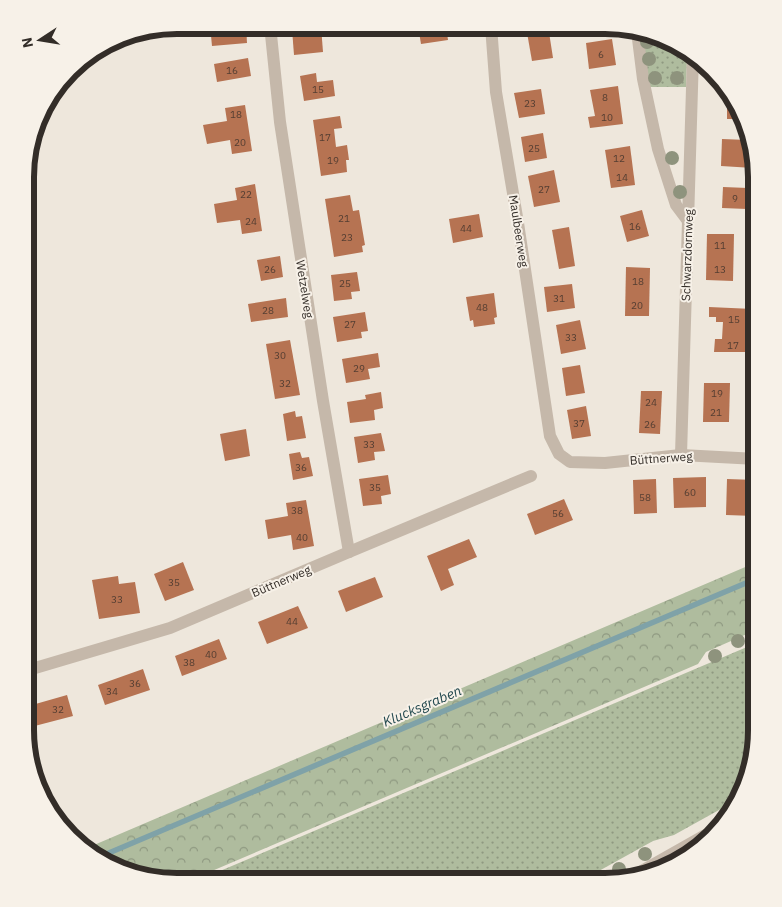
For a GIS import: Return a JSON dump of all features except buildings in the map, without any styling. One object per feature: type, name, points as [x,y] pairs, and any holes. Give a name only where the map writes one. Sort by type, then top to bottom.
[{"type":"street","name":"Wetzelweg","points":[[271,34],[280,122],[322,401],[349,552]]},
{"type":"street","name":"Maulbeerweg","points":[[492,34],[496,92],[550,436]]},
{"type":"street","points":[[638,38],[643,79],[658,149],[676,205],[688,221]]},
{"type":"street","name":"Schwarzdornweg","points":[[681,455],[693,64]]},
{"type":"street","name":"Büttnerweg","points":[[550,436],[559,454],[570,462],[605,463],[681,455],[748,459]]},
{"type":"street","name":"Büttnerweg","points":[[34,668],[170,628],[531,476]]},
{"type":"street","points":[[650,866],[700,838]]},
{"type":"green space","points":[[642,39],[660,45],[687,59],[686,87],[648,87]]},
{"type":"green space","points":[[748,566],[748,634],[706,652],[698,664],[207,873],[149,871],[113,859],[92,846]]},
{"type":"green space","points":[[748,647],[748,740],[746,758],[734,794],[727,806],[674,835],[653,841],[595,873],[215,873]]},
{"type":"waterway","name":"Klucksgraben","points":[[106,854],[748,582]]}]
